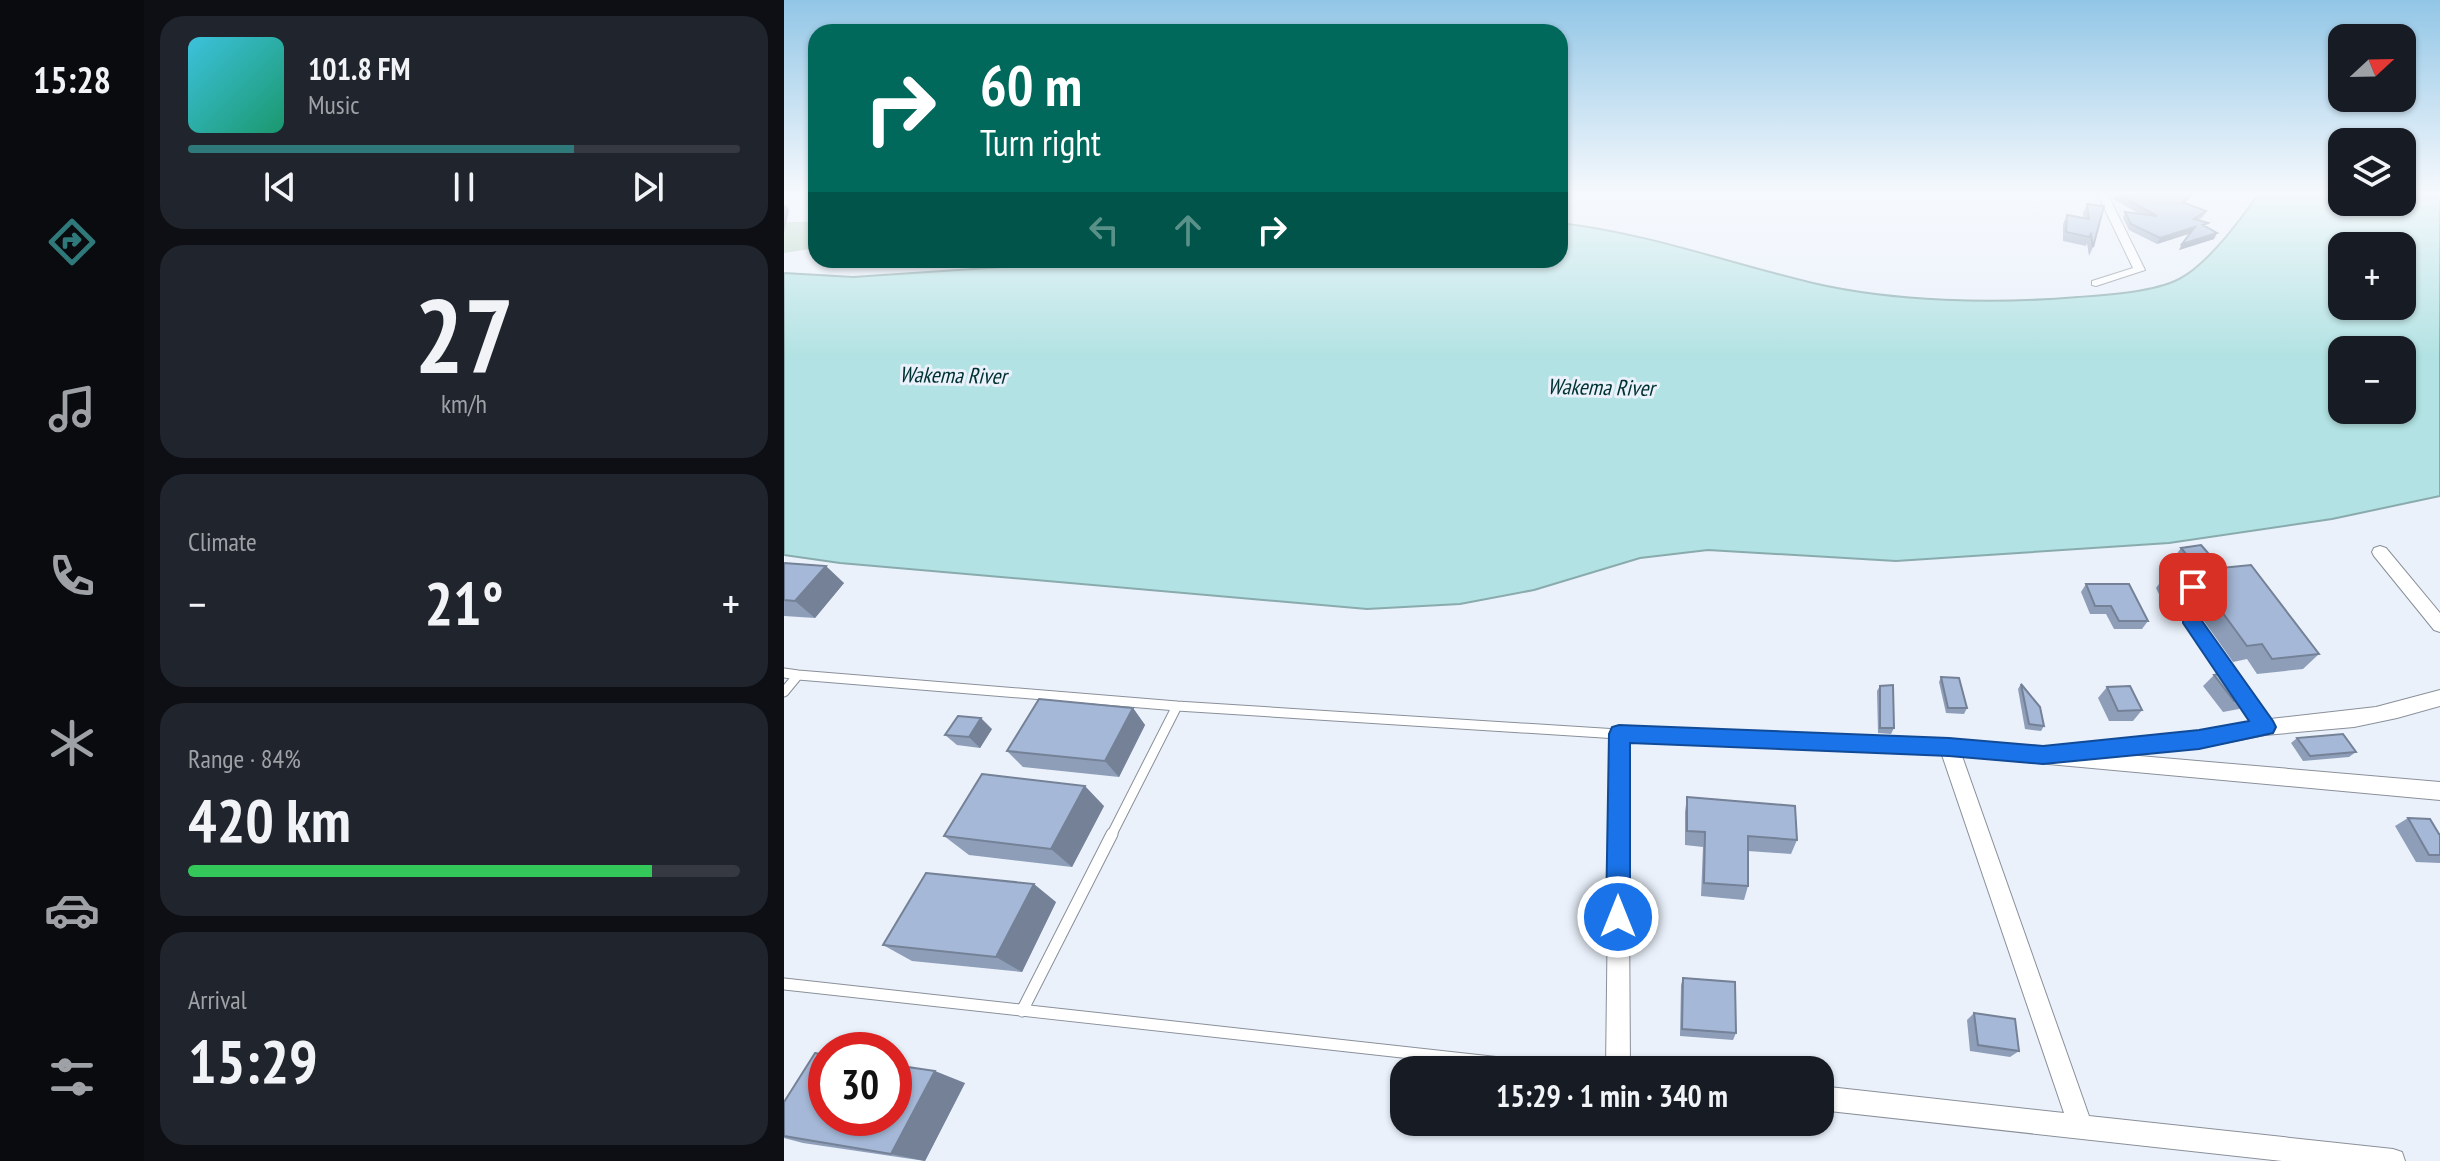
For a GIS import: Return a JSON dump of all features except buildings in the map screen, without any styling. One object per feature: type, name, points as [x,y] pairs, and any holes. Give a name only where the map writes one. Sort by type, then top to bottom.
[{"type":"street","points":[[2096,283],[2139,270],[2129,249]]},
{"type":"street","points":[[2380,552],[2440,625]]},
{"type":"street","points":[[2193,587],[2193,623],[2265,727]]},
{"type":"street","points":[[2043,755],[2199,740],[2265,727],[2311,724],[2405,710],[2440,698]]},
{"type":"street","points":[[1618,1056],[1619,734],[1949,747],[2440,791]]},
{"type":"street","points":[[1949,747],[2081,1127]]},
{"type":"street","points":[[1834,1100],[2393,1161]]},
{"type":"lane","points":[[784,673],[1177,706],[1619,734]]},
{"type":"lane","points":[[784,692],[798,675]]},
{"type":"lane","points":[[1022,1011],[1177,706]]},
{"type":"lane","points":[[784,984],[1436,1056]]},
{"type":"shaded area","points":[[784,249],[808,249],[808,249],[784,253]]},
{"type":"water","name":"Wakema River","points":[[1568,249],[1686,249],[1845,289],[1911,298],[1979,301],[2130,292],[2179,279],[2215,249],[2328,249],[2328,320],[2416,320],[2416,249],[2440,249],[2440,496],[2332,519],[2169,543],[1896,561],[1708,550],[1640,558],[1534,590],[1460,604],[1367,609],[840,563],[784,555],[784,273],[853,277],[989,268],[1568,268]]},
{"type":"route","points":[[1618,917],[1619,734],[1949,747],[2043,755],[2199,740],[2265,727],[2193,623],[2193,587]]}]
